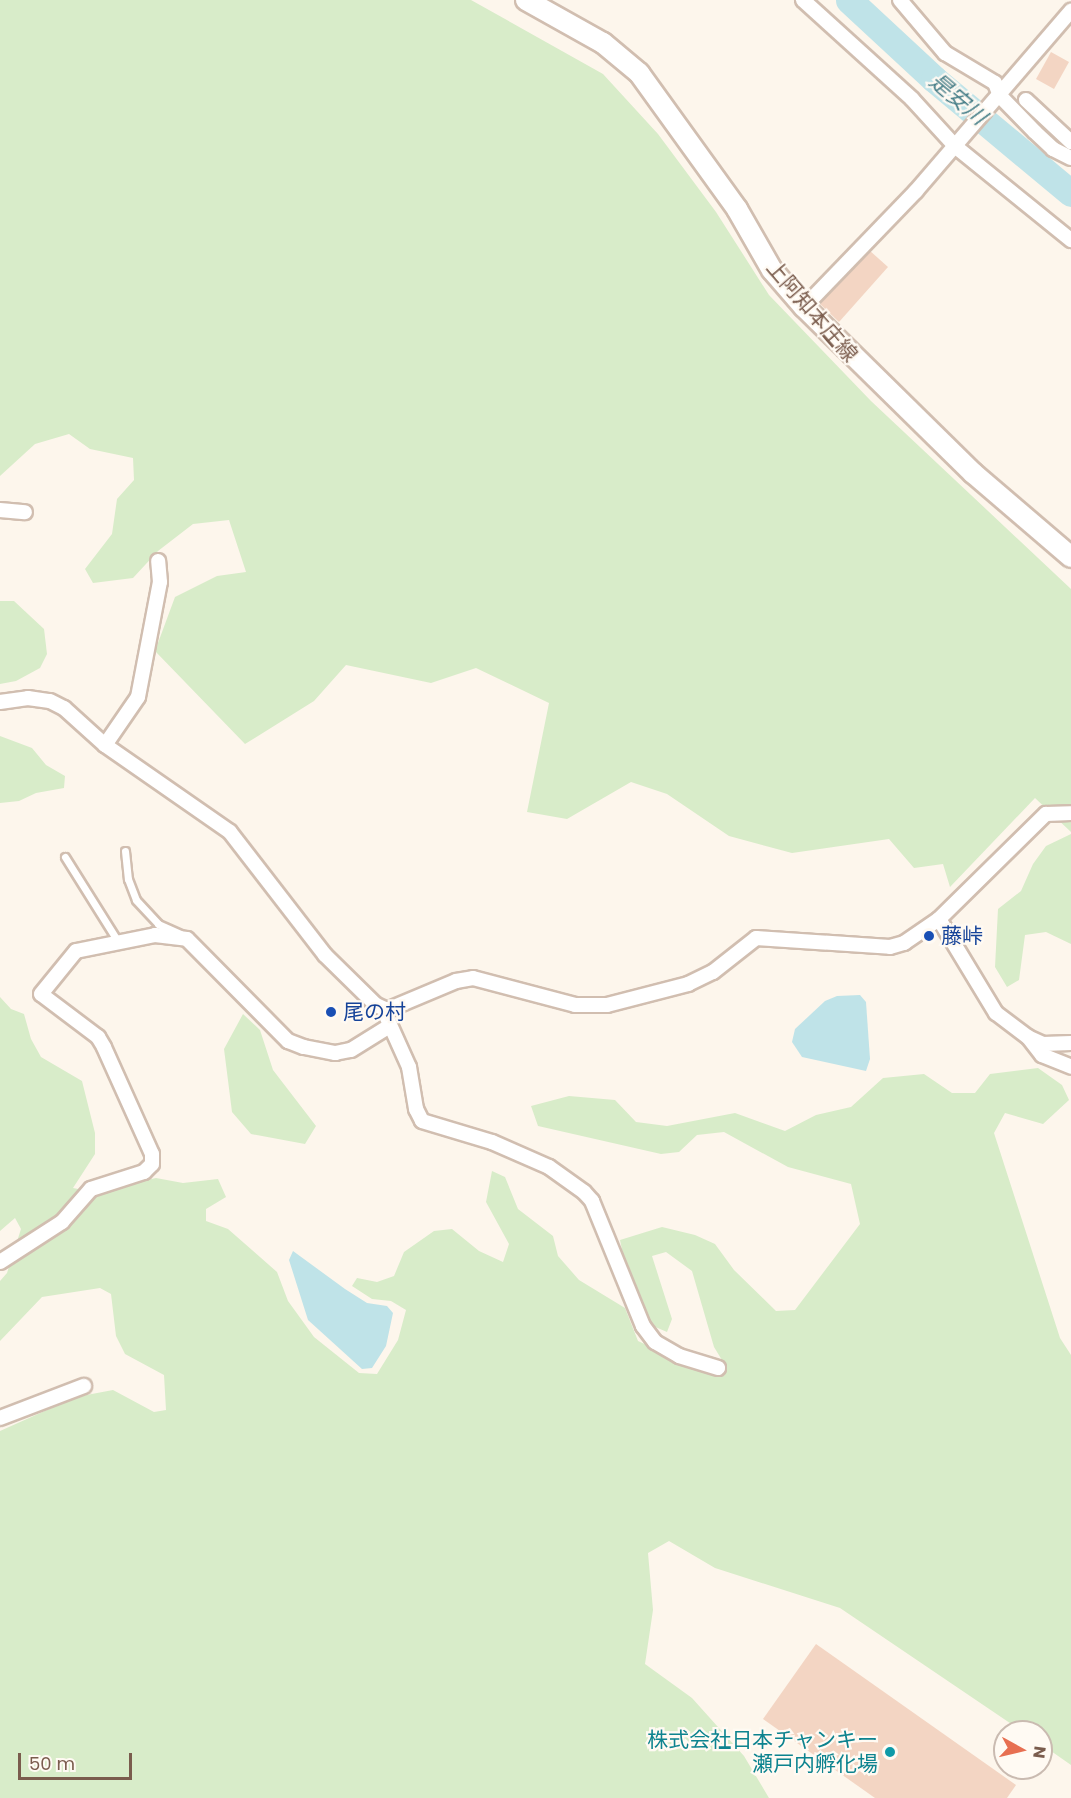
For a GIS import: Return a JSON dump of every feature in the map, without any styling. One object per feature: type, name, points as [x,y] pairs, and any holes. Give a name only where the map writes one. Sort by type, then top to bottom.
[{"type":"main road","name":"上阿知本庄線","points":[[526,0],[603,43],[639,73],[737,208],[772,270],[804,307],[973,473],[1071,557]]},
{"type":"street","points":[[803,0],[959,143],[1071,240]]},
{"type":"street","points":[[900,0],[945,53],[994,83],[998,99],[1053,149],[1071,158]]},
{"type":"street","points":[[804,307],[959,143],[1071,10]]},
{"type":"street","points":[[1026,100],[1071,142]]},
{"type":"street","points":[[0,510],[25,512]]},
{"type":"street","points":[[105,745],[138,697],[160,582],[158,561]]},
{"type":"street","points":[[0,693],[14,700]]},
{"type":"street","points":[[0,702],[50,701],[64,708],[105,745],[230,832],[325,955],[376,1005],[387,1010],[456,981],[473,978],[575,1005],[607,1005],[688,984],[713,972],[756,938],[890,947],[904,943],[939,919],[1046,814],[1071,813]]},
{"type":"street","points":[[939,919],[981,994],[996,1013],[1028,1037],[1042,1044],[1071,1043]]},
{"type":"street","points":[[0,1262],[62,1222],[91,1189],[144,1172],[152,1164],[152,1154],[98,1037],[41,994],[76,951],[117,940],[155,935],[187,939],[288,1041],[335,1053],[365,1044],[388,1027]]},
{"type":"street","points":[[387,1010],[388,1027],[409,1067],[416,1109],[422,1121],[492,1142],[549,1167],[584,1192],[643,1326],[655,1342],[680,1356],[718,1368]]},
{"type":"street","points":[[1028,1037],[1042,1055],[1071,1067]]},
{"type":"street","points":[[0,1418],[84,1386]]},
{"type":"lane","points":[[125,851],[128,879],[136,900],[158,924],[187,939]]},
{"type":"lane","points":[[65,857],[117,940]]},
{"type":"green space","points":[[0,0],[471,0],[603,74],[658,134],[716,212],[769,295],[871,401],[1071,589],[1071,832],[1035,798],[950,887],[943,864],[914,868],[889,839],[792,853],[729,836],[667,794],[631,782],[567,819],[527,812],[549,703],[476,668],[431,683],[346,665],[314,701],[245,744],[155,651],[175,597],[217,576],[246,572],[229,520],[193,524],[158,551],[133,578],[93,583],[85,569],[112,534],[117,499],[134,480],[133,458],[90,449],[69,434],[35,444],[0,476]]},
{"type":"green space","points":[[0,601],[14,601],[44,629],[47,654],[40,668],[16,681],[0,684]]},
{"type":"green space","points":[[0,736],[32,748],[46,765],[65,776],[64,788],[36,793],[19,801],[0,803]]},
{"type":"green space","points":[[1071,834],[1071,944],[1046,932],[1025,935],[1019,980],[1007,987],[995,967],[998,909],[1021,891],[1033,864],[1046,846]]},
{"type":"green space","points":[[0,997],[11,1009],[24,1014],[31,1039],[41,1057],[82,1081],[95,1133],[95,1154],[73,1188],[94,1192],[156,1178],[183,1183],[218,1179],[226,1197],[206,1209],[206,1221],[228,1229],[277,1272],[288,1301],[314,1337],[359,1373],[377,1374],[398,1340],[406,1310],[391,1301],[372,1299],[352,1286],[357,1278],[377,1282],[394,1276],[404,1252],[434,1231],[452,1229],[479,1251],[503,1262],[509,1244],[486,1202],[492,1171],[505,1177],[518,1209],[553,1236],[558,1256],[579,1280],[625,1308],[638,1341],[716,1377],[725,1365],[714,1347],[692,1271],[666,1252],[652,1256],[672,1319],[667,1332],[653,1326],[625,1264],[620,1240],[662,1227],[695,1235],[715,1244],[734,1270],[776,1311],[795,1310],[860,1224],[851,1184],[788,1167],[724,1132],[697,1135],[679,1152],[661,1154],[538,1126],[531,1106],[569,1096],[615,1100],[636,1122],[667,1126],[735,1113],[785,1131],[816,1115],[851,1107],[883,1078],[924,1074],[952,1093],[975,1093],[990,1074],[1038,1068],[1062,1085],[1069,1100],[1043,1124],[1005,1113],[994,1133],[1060,1338],[1071,1355],[1071,1765],[1053,1752],[1053,1720],[1005,1720],[840,1608],[715,1568],[669,1541],[648,1553],[653,1610],[645,1664],[692,1698],[744,1756],[769,1798],[0,1798],[0,1431],[76,1397],[113,1390],[154,1412],[166,1410],[164,1375],[125,1354],[116,1336],[111,1294],[100,1288],[42,1297],[0,1341],[0,1281],[7,1273],[21,1229],[15,1218],[0,1231]]},
{"type":"green space","points":[[243,1014],[260,1030],[273,1070],[316,1126],[305,1144],[251,1134],[232,1112],[224,1049]]},
{"type":"water","points":[[860,995],[866,1002],[870,1059],[866,1071],[802,1057],[792,1042],[795,1029],[825,1001],[837,996]]},
{"type":"water","points":[[293,1251],[367,1303],[387,1306],[393,1313],[386,1346],[372,1368],[362,1369],[308,1320],[289,1260]]},
{"type":"building","points":[[1051,52],[1069,62],[1054,89],[1036,79]]},
{"type":"building","points":[[869,250],[888,267],[839,322],[820,304]]},
{"type":"building","name":"株式会社日本チャンキー 瀬戸内孵化場","points":[[816,1644],[993,1769],[993,1780],[1009,1780],[1016,1785],[1007,1798],[875,1798],[763,1719]]},
{"type":"waterway","name":"是安川","points":[[849,0],[934,79],[1071,193]]},
{"type":"place","name":"藤峠","points":[[929,936]]},
{"type":"place","name":"尾の村","points":[[331,1012]]},
{"type":"place","name":"株式会社日本チャンキー 瀬戸内孵化場","points":[[890,1752]]}]
